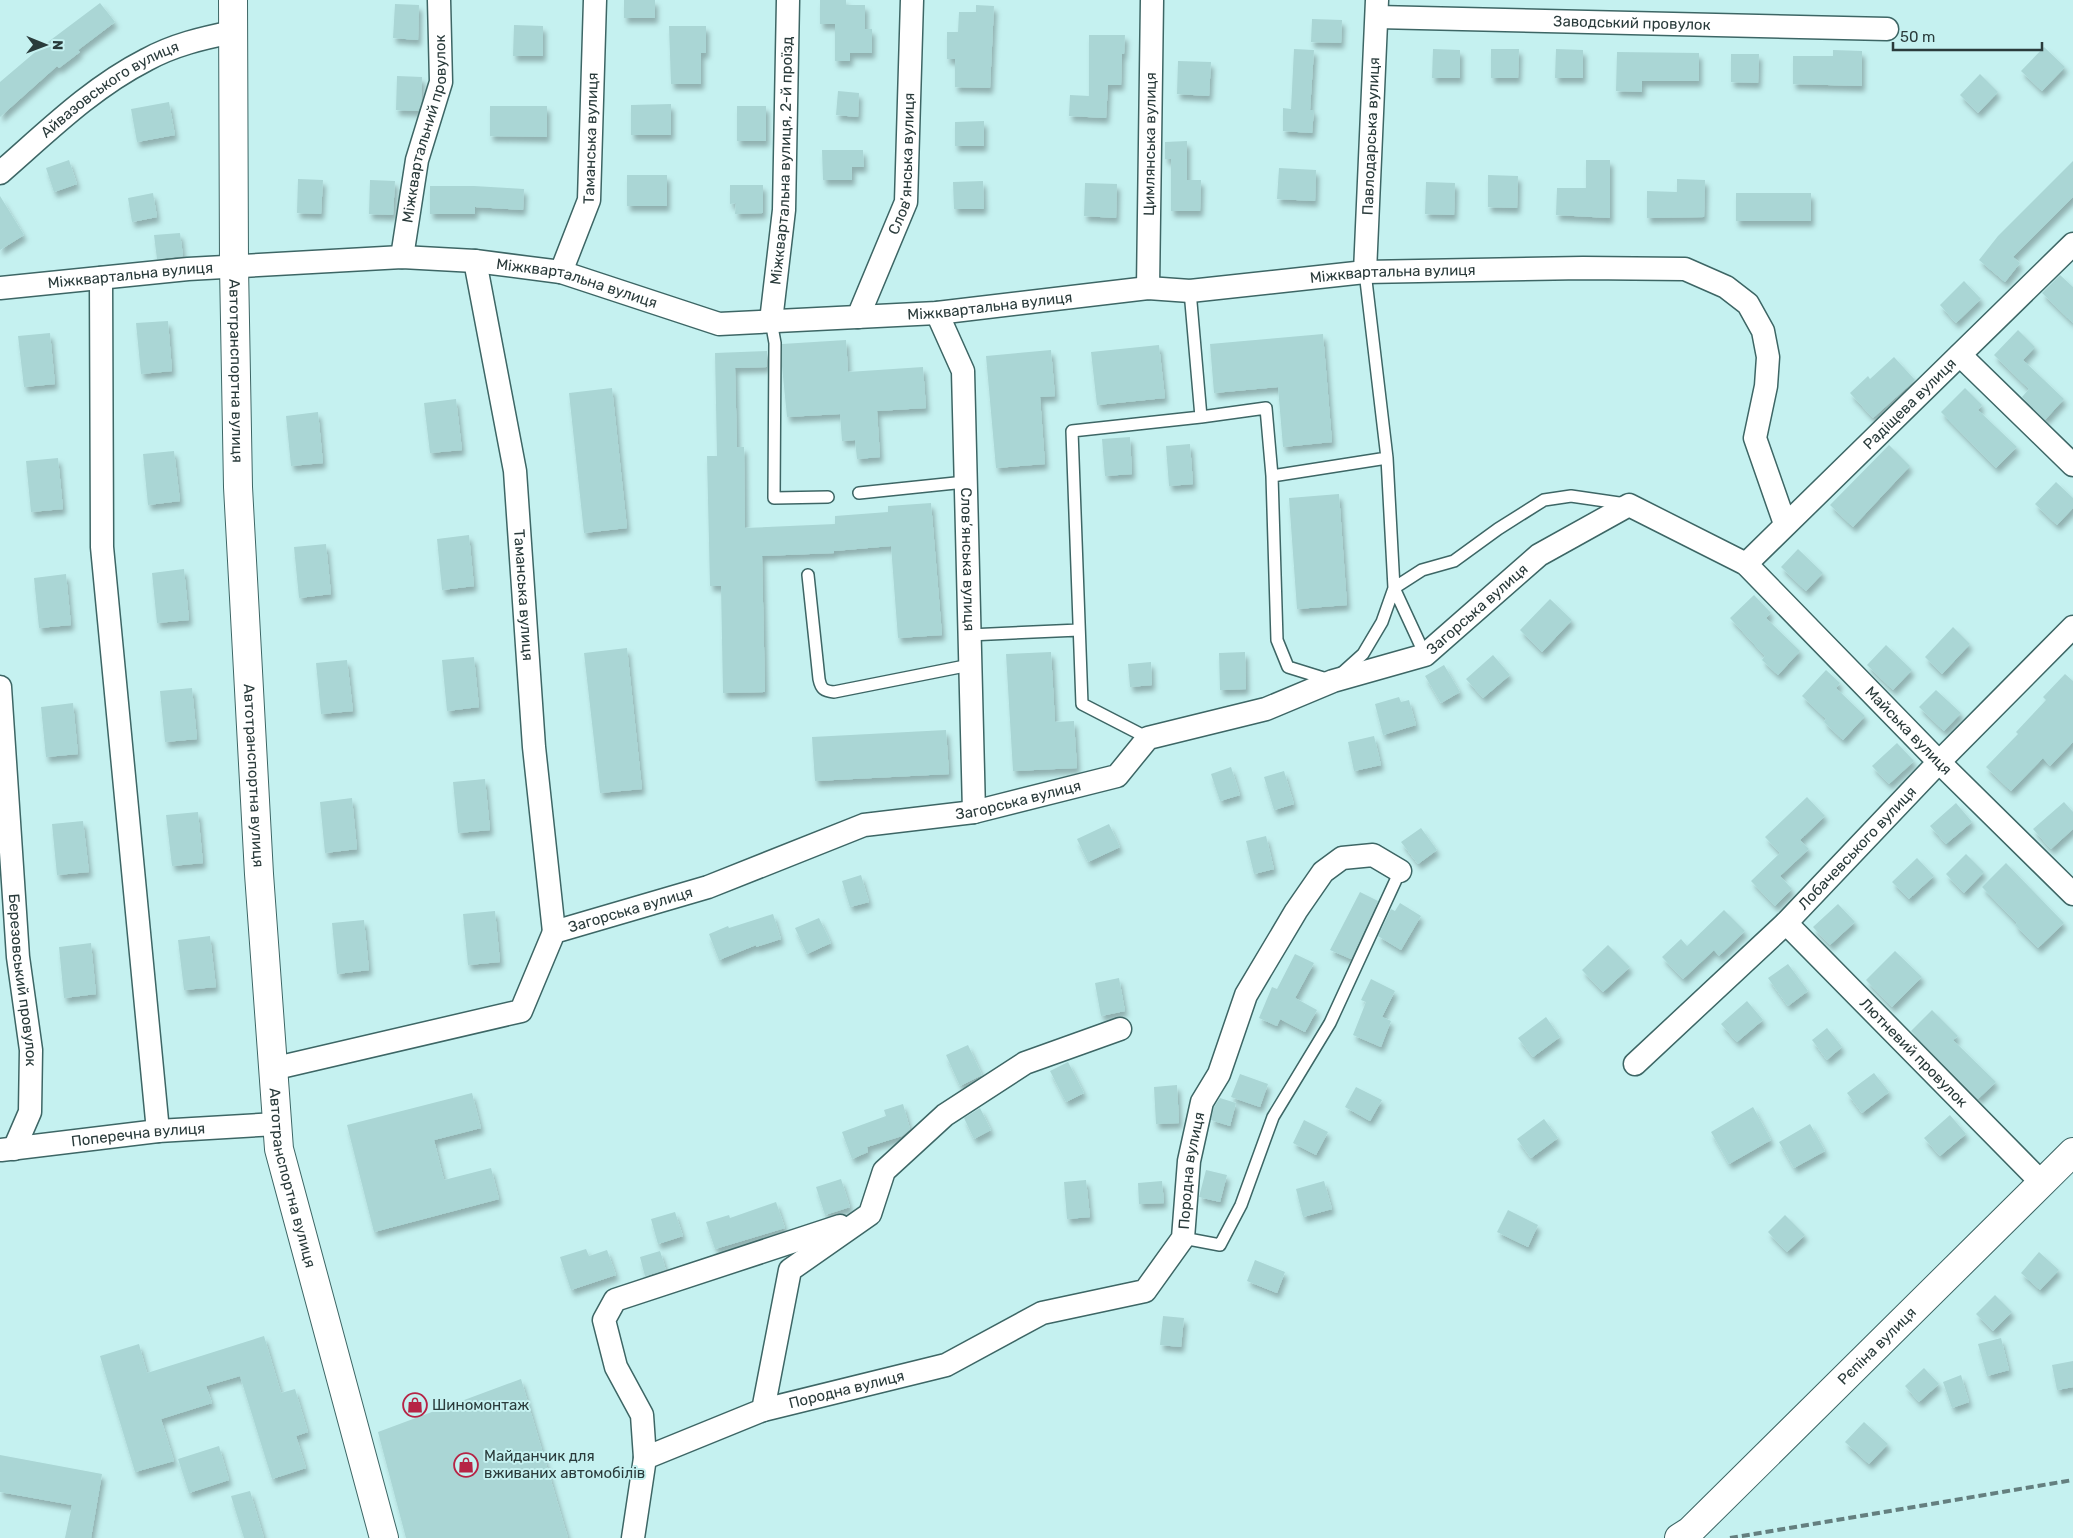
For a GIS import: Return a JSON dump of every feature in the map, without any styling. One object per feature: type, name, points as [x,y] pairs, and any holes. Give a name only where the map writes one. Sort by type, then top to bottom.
[{"type":"main road","name":"Автотранспортна вулиця","points":[[233,0],[234,266],[238,487],[278,1149],[384,1538]]},
{"type":"main road","name":"Рєпіна вулиця","points":[[1679,1538],[1690,1531],[2073,1152]]},
{"type":"street","name":"Міжквартальний провулок","points":[[402,257],[417,160],[441,82],[439,0]]},
{"type":"street","name":"Таманська вулиця","points":[[561,272],[589,200],[595,0]]},
{"type":"street","name":"Міжквартальна вулиця, 2-й проїзд","points":[[771,321],[784,210],[788,0]]},
{"type":"street","name":"Слов’янська вулиця","points":[[858,317],[906,202],[912,0]]},
{"type":"street","name":"Цимлянська вулиця","points":[[1148,288],[1152,0]]},
{"type":"street","name":"Заводський провулок","points":[[1377,8],[1887,29]]},
{"type":"street","name":"Павлодарська вулиця","points":[[1365,272],[1377,8]]},
{"type":"street","name":"Айвазовського вулиця","points":[[0,173],[98,90],[146,60],[192,41],[233,32]]},
{"type":"street","name":"Радіщева вулиця","points":[[1746,564],[1784,524],[2073,244]]},
{"type":"street","name":"Міжквартальна вулиця","points":[[0,288],[234,266],[402,257],[475,261],[561,272],[720,324],[937,314],[1148,288],[1190,291],[1365,272],[1583,268],[1685,269],[1726,287],[1748,304],[1763,331],[1768,357],[1766,386],[1754,438],[1784,524]]},
{"type":"street","name":"Таманська вулиця","points":[[475,261],[515,471],[534,747],[554,932]]},
{"type":"street","points":[[101,278],[102,547],[158,1131]]},
{"type":"street","name":"Слов’янська вулиця","points":[[937,314],[963,371],[974,812]]},
{"type":"street","points":[[1960,355],[2073,465]]},
{"type":"street","points":[[1629,505],[1746,564]]},
{"type":"street","name":"Загорська вулиця","points":[[272,1069],[521,1011],[554,932],[708,887],[864,825],[974,812],[1117,776],[1148,738],[1266,709],[1333,681],[1425,656],[1539,555],[1629,505]]},
{"type":"street","name":"Майська вулиця","points":[[1746,564],[1939,762],[2073,894]]},
{"type":"street","name":"Лобачевського вулиця","points":[[1635,1064],[1786,923],[1939,762],[2073,627]]},
{"type":"street","name":"Березовський провулок","points":[[0,687],[18,957],[31,1050],[30,1112],[7,1150]]},
{"type":"street","name":"Породна вулиця","points":[[645,1458],[762,1410],[946,1365],[1042,1313],[1145,1290],[1183,1238],[1189,1160],[1202,1102],[1220,1074],[1246,995],[1266,962],[1323,872],[1342,858],[1373,855],[1400,871]]},
{"type":"street","name":"Лютневий провулок","points":[[1786,923],[2042,1183]]},
{"type":"street","points":[[633,1538],[645,1458],[642,1415],[616,1367],[604,1320],[615,1300],[830,1230],[870,1214],[884,1171],[945,1115],[1025,1062],[1120,1029]]},
{"type":"street","name":"Поперечна вулиця","points":[[7,1150],[158,1131],[277,1124]]},
{"type":"street","name":"Породна вулиця","points":[[762,1410],[790,1270],[870,1214]]},
{"type":"lane","points":[[1365,272],[1387,458],[1394,588],[1425,656]]},
{"type":"lane","points":[[1190,291],[1201,416]]},
{"type":"lane","points":[[771,321],[774,343],[774,498],[828,496]]},
{"type":"lane","points":[[1148,738],[1082,704],[1072,431],[1266,408],[1272,476],[1277,640],[1288,667],[1333,681],[1363,654],[1382,622],[1394,588],[1422,570],[1454,561],[1498,529],[1544,500],[1571,496],[1629,505]]},
{"type":"lane","points":[[1272,476],[1387,458]]},
{"type":"lane","points":[[859,493],[965,482]]},
{"type":"lane","points":[[808,575],[820,686],[825,691],[834,692],[970,665]]},
{"type":"lane","points":[[969,635],[1079,630]]},
{"type":"lane","points":[[1183,1238],[1220,1245],[1241,1205],[1273,1117],[1330,1023],[1400,871]]},
{"type":"building","points":[[624,0],[655,0],[655,18],[624,18]]},
{"type":"building","points":[[820,0],[846,0],[846,5],[865,5],[865,29],[872,29],[872,53],[850,53],[850,61],[835,61],[835,24],[820,24]]},
{"type":"building","points":[[100,3],[115,22],[78,50],[80,52],[59,68],[57,66],[0,117],[0,82],[40,48]]},
{"type":"building","points":[[395,4],[419,5],[418,40],[393,38]]},
{"type":"building","points":[[976,5],[994,6],[990,88],[955,87],[955,59],[947,59],[947,32],[958,32],[959,12],[976,12]]},
{"type":"building","points":[[1312,19],[1342,20],[1341,43],[1311,42]]},
{"type":"building","points":[[514,25],[543,26],[543,56],[513,56]]},
{"type":"building","points":[[669,26],[706,26],[706,53],[701,53],[701,84],[671,84]]},
{"type":"building","points":[[1089,35],[1125,35],[1121,85],[1108,85],[1106,118],[1069,116],[1070,95],[1089,96]]},
{"type":"building","points":[[2044,47],[2065,67],[2042,91],[2021,71]]},
{"type":"building","points":[[1294,49],[1314,50],[1310,110],[1314,110],[1312,133],[1283,131],[1283,108],[1291,109]]},
{"type":"building","points":[[1433,49],[1460,50],[1460,78],[1432,78]]},
{"type":"building","points":[[1491,49],[1519,49],[1518,78],[1491,78]]},
{"type":"building","points":[[1556,49],[1583,50],[1583,78],[1555,78]]},
{"type":"building","points":[[1833,50],[1862,51],[1862,86],[1793,84],[1793,56],[1833,56]]},
{"type":"building","points":[[1617,52],[1699,53],[1699,81],[1642,81],[1642,92],[1616,91]]},
{"type":"building","points":[[1731,54],[1759,54],[1758,83],[1731,82]]},
{"type":"building","points":[[1178,61],[1211,62],[1209,96],[1177,94]]},
{"type":"building","points":[[1980,74],[1998,92],[1978,113],[1960,95]]},
{"type":"building","points":[[397,76],[422,77],[421,104],[418,111],[396,110]]},
{"type":"building","points":[[838,91],[859,93],[858,117],[836,115]]},
{"type":"building","points":[[169,102],[175,135],[137,142],[131,109]]},
{"type":"building","points":[[671,104],[671,135],[631,135],[631,105]]},
{"type":"building","points":[[490,106],[547,106],[547,137],[490,136]]},
{"type":"building","points":[[737,106],[766,106],[766,141],[737,141]]},
{"type":"building","points":[[984,121],[984,146],[955,146],[955,122]]},
{"type":"building","points":[[1187,141],[1187,180],[1201,180],[1200,211],[1171,211],[1171,159],[1165,159],[1165,142]]},
{"type":"building","points":[[822,150],[863,150],[864,167],[852,167],[852,180],[823,180]]},
{"type":"building","points":[[69,160],[77,184],[54,192],[46,168]]},
{"type":"building","points":[[1586,160],[1610,160],[1610,218],[1556,215],[1557,188],[1586,188]]},
{"type":"building","points":[[2073,161],[2073,197],[2013,257],[2020,263],[2005,282],[1979,260],[1998,236]]},
{"type":"building","points":[[1279,168],[1316,170],[1315,201],[1277,199]]},
{"type":"building","points":[[627,175],[667,175],[667,206],[627,206]]},
{"type":"building","points":[[1488,175],[1518,176],[1517,208],[1488,207]]},
{"type":"building","points":[[298,179],[323,180],[321,214],[297,213]]},
{"type":"building","points":[[1677,179],[1705,180],[1704,217],[1647,218],[1647,191],[1677,192]]},
{"type":"building","points":[[370,180],[395,181],[393,215],[369,214]]},
{"type":"building","points":[[983,181],[984,209],[954,209],[953,182]]},
{"type":"building","points":[[1426,182],[1455,183],[1454,215],[1425,214]]},
{"type":"building","points":[[1085,183],[1117,184],[1116,218],[1084,216]]},
{"type":"building","points":[[730,185],[763,185],[763,213],[735,214],[736,203],[730,204]]},
{"type":"building","points":[[430,186],[524,189],[523,210],[475,207],[475,214],[430,214]]},
{"type":"building","points":[[153,193],[157,217],[132,222],[128,198]]},
{"type":"building","points":[[1736,193],[1811,193],[1811,221],[1736,221]]},
{"type":"building","points":[[0,196],[24,235],[0,250]]},
{"type":"building","points":[[180,233],[183,256],[157,259],[154,235]]},
{"type":"building","points":[[2060,275],[2073,287],[2073,323],[2042,293]]},
{"type":"building","points":[[1964,281],[1981,299],[1956,323],[1940,305]]},
{"type":"building","points":[[168,321],[172,371],[141,374],[136,323]]},
{"type":"building","points":[[2018,330],[2035,347],[2023,360],[2064,399],[2045,420],[2022,397],[2029,389],[1994,355]]},
{"type":"building","points":[[50,333],[55,384],[24,387],[18,336]]},
{"type":"building","points":[[1323,334],[1332,442],[1283,447],[1278,387],[1214,393],[1210,344]]},
{"type":"building","points":[[846,340],[848,372],[923,367],[926,408],[877,411],[880,457],[857,459],[855,440],[842,441],[840,414],[787,417],[782,366],[782,344]]},
{"type":"building","points":[[1159,345],[1165,398],[1097,405],[1091,352]]},
{"type":"building","points":[[1051,350],[1055,396],[1040,397],[1045,464],[996,468],[986,356]]},
{"type":"building","points":[[767,351],[767,367],[735,368],[737,447],[744,447],[745,528],[835,524],[835,516],[888,512],[888,506],[931,503],[942,635],[898,638],[891,546],[834,551],[834,553],[762,556],[765,692],[723,693],[721,586],[710,586],[707,456],[717,456],[715,353]]},
{"type":"building","points":[[1894,357],[1915,380],[1873,418],[1850,393],[1868,376],[1870,379]]},
{"type":"building","points":[[612,388],[627,528],[584,533],[569,393]]},
{"type":"building","points":[[1965,388],[1982,405],[1978,410],[2017,447],[1996,468],[1941,412]]},
{"type":"building","points":[[456,399],[462,450],[430,453],[424,403]]},
{"type":"building","points":[[318,412],[323,463],[291,466],[286,416]]},
{"type":"building","points":[[1130,437],[1132,474],[1105,476],[1102,439]]},
{"type":"building","points":[[1190,444],[1193,484],[1169,486],[1166,446]]},
{"type":"building","points":[[1889,445],[1910,466],[1853,527],[1830,505]]},
{"type":"building","points":[[174,451],[180,501],[148,505],[143,454]]},
{"type":"building","points":[[58,458],[63,509],[31,512],[26,461]]},
{"type":"building","points":[[2056,482],[2073,498],[2073,508],[2057,525],[2035,504]]},
{"type":"building","points":[[1339,494],[1347,605],[1297,609],[1289,498]]},
{"type":"building","points":[[469,535],[474,586],[442,590],[437,539]]},
{"type":"building","points":[[326,544],[331,594],[299,598],[294,547]]},
{"type":"building","points":[[1798,549],[1823,573],[1806,591],[1781,567]]},
{"type":"building","points":[[184,569],[189,620],[157,623],[152,573]]},
{"type":"building","points":[[66,574],[71,625],[39,628],[34,578]]},
{"type":"building","points":[[1754,595],[1771,613],[1766,618],[1800,651],[1778,675],[1762,660],[1765,656],[1730,618]]},
{"type":"building","points":[[1550,599],[1572,620],[1542,652],[1520,630]]},
{"type":"building","points":[[1953,627],[1970,644],[1942,674],[1925,657]]},
{"type":"building","points":[[1886,645],[1912,670],[1893,690],[1867,665]]},
{"type":"building","points":[[627,648],[642,789],[600,793],[584,653]]},
{"type":"building","points":[[1051,652],[1055,722],[1074,721],[1077,768],[1013,771],[1006,654]]},
{"type":"building","points":[[1245,652],[1246,689],[1220,690],[1219,653]]},
{"type":"building","points":[[1493,655],[1510,675],[1483,698],[1466,679]]},
{"type":"building","points":[[474,657],[479,707],[447,711],[442,660]]},
{"type":"building","points":[[347,660],[353,711],[321,714],[316,663]]},
{"type":"building","points":[[1151,662],[1152,685],[1130,687],[1128,664]]},
{"type":"building","points":[[1444,665],[1460,692],[1441,703],[1425,676]]},
{"type":"building","points":[[1826,670],[1840,683],[1836,688],[1865,716],[1843,740],[1824,722],[1826,719],[1802,696]]},
{"type":"building","points":[[2065,674],[2073,681],[2073,742],[2050,766],[2043,758],[2011,791],[1986,767],[2018,734],[2016,732],[2046,700],[2043,697]]},
{"type":"building","points":[[192,688],[197,739],[165,742],[160,691]]},
{"type":"building","points":[[1936,690],[1961,713],[1944,731],[1919,707]]},
{"type":"building","points":[[1399,697],[1401,702],[1409,700],[1416,725],[1383,735],[1375,704]]},
{"type":"building","points":[[73,703],[78,754],[46,757],[41,707]]},
{"type":"building","points":[[946,730],[949,774],[815,781],[812,737]]},
{"type":"building","points":[[1374,736],[1381,765],[1354,771],[1348,742]]},
{"type":"building","points":[[1897,743],[1914,761],[1889,784],[1872,766]]},
{"type":"building","points":[[1231,767],[1240,795],[1220,801],[1211,774]]},
{"type":"building","points":[[1284,771],[1294,804],[1274,810],[1264,777]]},
{"type":"building","points":[[485,779],[490,830],[458,833],[453,782]]},
{"type":"building","points":[[1807,797],[1825,816],[1800,840],[1809,849],[1780,876],[1792,889],[1775,906],[1751,881],[1780,853],[1765,837]]},
{"type":"building","points":[[352,798],[357,849],[325,853],[320,802]]},
{"type":"building","points":[[2064,802],[2073,812],[2073,829],[2051,849],[2033,829]]},
{"type":"building","points":[[1956,803],[1972,822],[1946,844],[1930,826]]},
{"type":"building","points":[[198,812],[203,863],[172,866],[166,815]]},
{"type":"building","points":[[83,821],[89,872],[57,875],[52,824]]},
{"type":"building","points":[[1109,824],[1120,847],[1088,862],[1077,839]]},
{"type":"building","points":[[1421,828],[1437,850],[1418,864],[1401,842]]},
{"type":"building","points":[[1266,836],[1274,869],[1254,874],[1246,841]]},
{"type":"building","points":[[1966,854],[1984,872],[1964,893],[1946,874]]},
{"type":"building","points":[[1917,858],[1934,876],[1909,899],[1892,882]]},
{"type":"building","points":[[2006,863],[2064,923],[2038,948],[1982,887]]},
{"type":"building","points":[[861,875],[869,902],[850,907],[842,881]]},
{"type":"building","points":[[1360,892],[1378,901],[1351,959],[1330,950]]},
{"type":"building","points":[[1400,903],[1421,916],[1401,950],[1378,936],[1391,909],[1395,911]]},
{"type":"building","points":[[1838,904],[1855,922],[1830,945],[1813,927]]},
{"type":"building","points":[[1724,910],[1745,931],[1719,956],[1714,950],[1683,979],[1662,957],[1681,939],[1687,946]]},
{"type":"building","points":[[495,911],[500,962],[468,965],[463,914]]},
{"type":"building","points":[[773,914],[781,939],[756,947],[756,945],[719,960],[709,934],[728,926],[729,928]]},
{"type":"building","points":[[819,918],[831,943],[807,954],[795,928]]},
{"type":"building","points":[[364,920],[369,970],[337,974],[332,923]]},
{"type":"building","points":[[210,936],[216,987],[184,990],[178,940]]},
{"type":"building","points":[[91,943],[96,994],[64,998],[59,947]]},
{"type":"building","points":[[1608,945],[1630,967],[1603,992],[1582,970]]},
{"type":"building","points":[[1895,951],[1922,977],[1892,1007],[1866,980]]},
{"type":"building","points":[[1295,954],[1314,963],[1295,998],[1317,1010],[1305,1032],[1280,1019],[1277,1026],[1259,1018],[1272,987],[1277,989]]},
{"type":"building","points":[[1788,964],[1808,991],[1788,1006],[1768,978]]},
{"type":"building","points":[[1119,978],[1125,1011],[1101,1016],[1095,983]]},
{"type":"building","points":[[1371,979],[1395,991],[1382,1017],[1391,1021],[1381,1047],[1353,1035],[1366,1002],[1361,1000]]},
{"type":"building","points":[[1747,1001],[1763,1020],[1737,1042],[1721,1024]]},
{"type":"building","points":[[1932,1010],[1958,1036],[1953,1040],[1996,1082],[1978,1099],[1911,1031]]},
{"type":"building","points":[[1546,1017],[1560,1037],[1533,1057],[1518,1038]]},
{"type":"building","points":[[1827,1028],[1842,1047],[1827,1060],[1812,1040]]},
{"type":"building","points":[[968,1045],[982,1075],[960,1086],[946,1055]]},
{"type":"building","points":[[1068,1062],[1084,1093],[1066,1102],[1050,1071]]},
{"type":"building","points":[[1874,1073],[1889,1092],[1862,1113],[1847,1093]]},
{"type":"building","points":[[1240,1074],[1268,1084],[1260,1107],[1231,1097]]},
{"type":"building","points":[[1177,1085],[1179,1123],[1156,1124],[1154,1087]]},
{"type":"building","points":[[1356,1087],[1382,1100],[1370,1121],[1345,1107]]},
{"type":"building","points":[[472,1093],[481,1128],[434,1140],[444,1180],[491,1168],[499,1199],[374,1232],[347,1125]]},
{"type":"building","points":[[1220,1098],[1236,1103],[1230,1126],[1211,1120],[1214,1107]]},
{"type":"building","points":[[903,1104],[910,1129],[902,1136],[867,1147],[868,1152],[852,1159],[842,1132],[886,1116],[884,1110]]},
{"type":"building","points":[[1753,1107],[1771,1140],[1729,1164],[1711,1132]]},
{"type":"building","points":[[980,1108],[991,1130],[974,1139],[964,1118]]},
{"type":"building","points":[[1950,1115],[1966,1134],[1940,1156],[1924,1138]]},
{"type":"building","points":[[1544,1119],[1558,1138],[1531,1158],[1517,1139]]},
{"type":"building","points":[[1304,1120],[1328,1132],[1316,1155],[1293,1143]]},
{"type":"building","points":[[1810,1124],[1825,1151],[1794,1168],[1779,1142]]},
{"type":"building","points":[[1206,1170],[1227,1175],[1220,1202],[1199,1197]]},
{"type":"building","points":[[841,1179],[850,1207],[825,1215],[816,1187]]},
{"type":"building","points":[[1086,1180],[1090,1217],[1067,1219],[1064,1182]]},
{"type":"building","points":[[1162,1181],[1164,1203],[1139,1204],[1138,1183]]},
{"type":"building","points":[[1324,1181],[1332,1209],[1303,1217],[1296,1189]]},
{"type":"building","points":[[776,1202],[785,1228],[715,1249],[706,1222],[729,1215],[730,1218]]},
{"type":"building","points":[[1508,1210],[1538,1225],[1528,1247],[1497,1232]]},
{"type":"building","points":[[675,1212],[683,1236],[658,1244],[651,1219]]},
{"type":"building","points":[[1785,1215],[1805,1235],[1787,1252],[1768,1232]]},
{"type":"building","points":[[586,1249],[589,1256],[607,1250],[616,1275],[571,1290],[560,1257]]},
{"type":"building","points":[[660,1251],[666,1270],[645,1276],[640,1257]]},
{"type":"building","points":[[2039,1252],[2059,1270],[2040,1290],[2021,1273]]},
{"type":"building","points":[[1255,1260],[1285,1272],[1277,1293],[1247,1281]]},
{"type":"building","points":[[1995,1295],[2012,1312],[1993,1331],[1976,1314]]},
{"type":"building","points":[[1163,1316],[1184,1318],[1181,1347],[1160,1345]]},
{"type":"building","points":[[264,1336],[281,1393],[295,1389],[308,1432],[296,1436],[306,1468],[272,1479],[240,1376],[206,1386],[212,1403],[161,1419],[174,1461],[135,1472],[100,1356],[139,1344],[147,1373]]},
{"type":"building","points":[[2001,1338],[2009,1370],[1987,1376],[1978,1344]]},
{"type":"building","points":[[2073,1361],[2073,1387],[2057,1390],[2052,1365]]},
{"type":"building","points":[[1924,1368],[1939,1384],[1919,1402],[1905,1386]]},
{"type":"building","points":[[1961,1375],[1969,1402],[1952,1408],[1943,1382]]},
{"type":"building","name":"Майданчик для вживаних автомобілів","points":[[521,1379],[568,1538],[406,1538],[378,1432]]},
{"type":"building","points":[[1864,1422],[1888,1444],[1869,1464],[1845,1442]]},
{"type":"building","points":[[219,1446],[229,1480],[189,1493],[178,1459]]},
{"type":"building","points":[[0,1455],[102,1474],[91,1538],[65,1538],[72,1505],[0,1492]]},
{"type":"building","points":[[250,1491],[264,1538],[244,1538],[231,1496]]},
{"type":"railway","points":[[1730,1538],[2073,1480]]},
{"type":"place","name":"Шиномонтаж","points":[[415,1405]]},
{"type":"place","name":"Майданчик для вживаних автомобілів","points":[[466,1465]]}]
